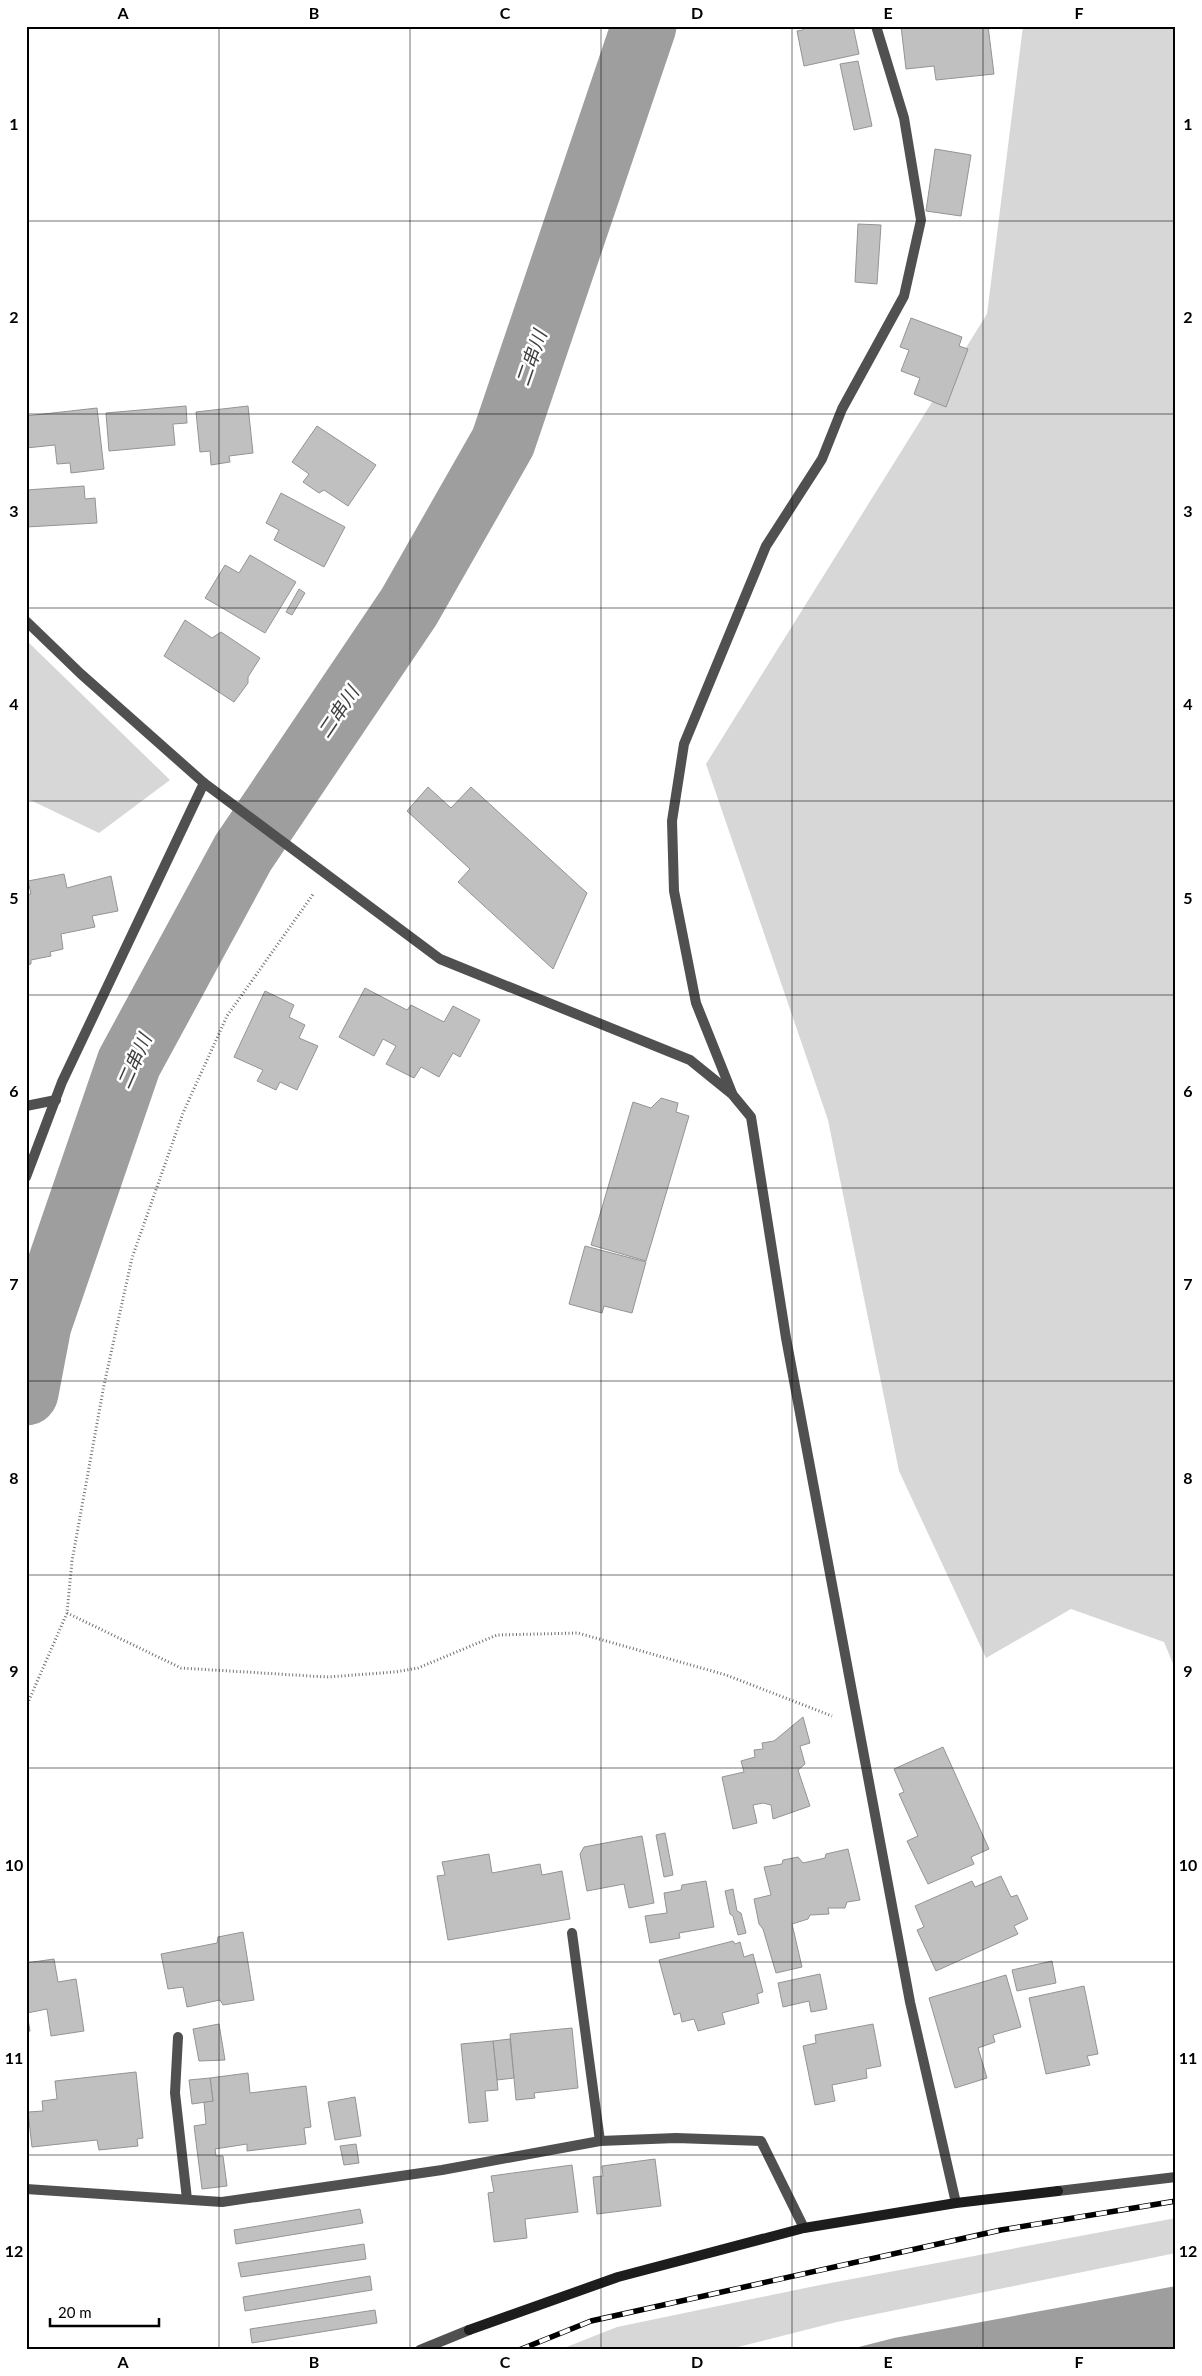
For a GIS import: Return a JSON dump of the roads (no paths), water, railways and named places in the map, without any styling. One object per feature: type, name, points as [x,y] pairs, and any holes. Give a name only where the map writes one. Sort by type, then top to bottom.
[{"type":"street","points":[[732,1094],[696,1003],[674,891],[672,821],[684,744],[766,546],[822,459],[842,409],[904,296],[921,220],[904,118],[876,26]]},
{"type":"street","points":[[26,621],[80,674],[204,783],[440,959],[690,1060],[732,1094],[751,1117],[786,1338],[910,2002],[956,2203]]},
{"type":"street","points":[[26,1177],[56,1100],[204,783]]},
{"type":"street","points":[[26,1106],[56,1100]]},
{"type":"street","points":[[572,1933],[600,2141]]},
{"type":"street","points":[[178,2037],[175,2093],[187,2200]]},
{"type":"street","points":[[26,2189],[222,2202],[442,2170],[600,2141],[676,2138],[761,2141],[804,2228]]},
{"type":"street","points":[[420,2350],[469,2330],[618,2276],[804,2228],[956,2203],[1176,2177]]},
{"type":"waterway","name":"二串川","points":[[26,1393],[39,1325],[129,1063],[243,853],[409,607],[503,442],[644,26]]},
{"type":"railway","points":[[519,2350],[591,2321],[1001,2230],[1176,2201]]}]
